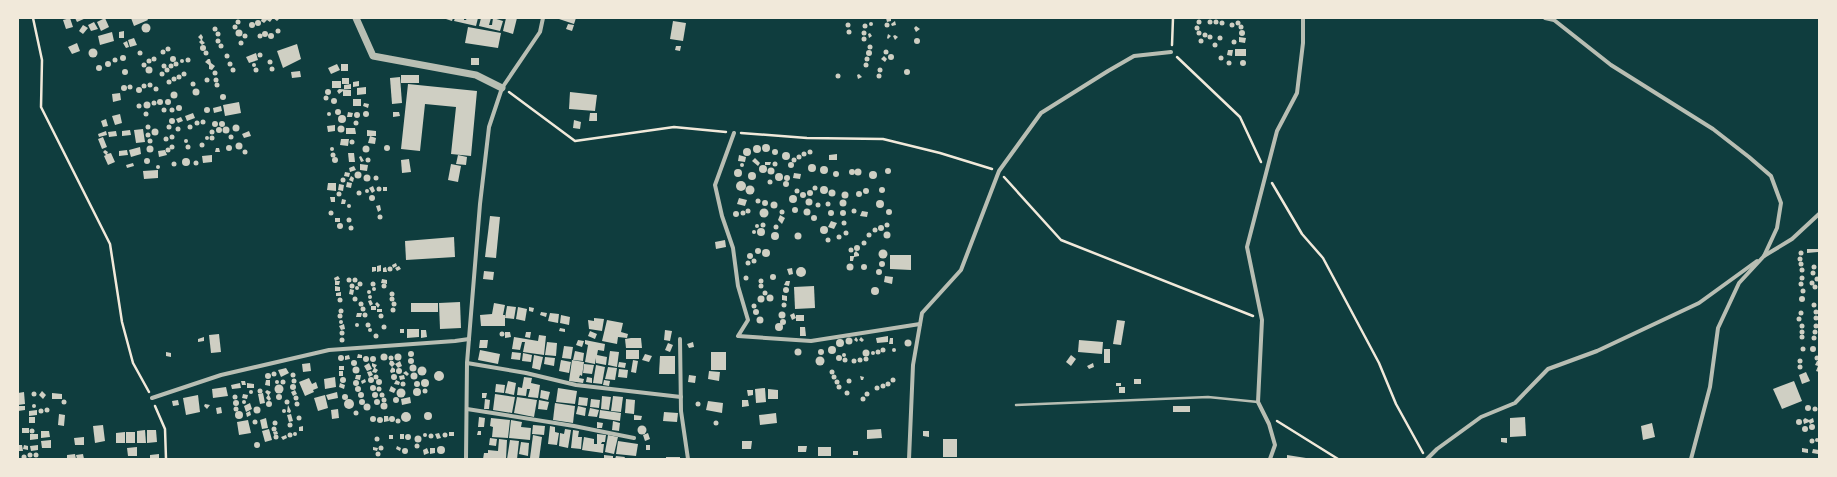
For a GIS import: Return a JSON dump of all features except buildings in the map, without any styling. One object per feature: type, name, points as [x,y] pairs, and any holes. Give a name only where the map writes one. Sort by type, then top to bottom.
[{"type":"street","points":[[356,18],[373,56],[476,75],[502,88]]},
{"type":"street","points":[[466,459],[467,363],[480,204],[489,127],[502,88],[540,32],[544,18]]},
{"type":"street","points":[[1270,459],[1275,445],[1269,424],[1258,402],[1262,320],[1247,247],[1278,131],[1297,93],[1303,43],[1303,18]]},
{"type":"street","points":[[1545,18],[1554,20],[1611,65],[1713,129],[1771,176],[1781,203],[1777,228],[1764,256],[1739,284],[1718,328],[1710,386],[1691,459]]},
{"type":"street","points":[[909,459],[913,365],[922,313],[961,270],[999,172],[1041,112],[1134,56],[1171,52]]},
{"type":"street","points":[[734,133],[715,185],[722,216],[733,248],[738,286],[748,320],[738,336],[811,341],[920,324]]},
{"type":"street","points":[[1427,459],[1437,449],[1481,417],[1515,403],[1548,369],[1597,351],[1699,303],[1764,256],[1792,239],[1819,214]]},
{"type":"street","points":[[152,398],[221,375],[329,350],[455,342],[469,339]]},
{"type":"street","points":[[680,339],[681,397],[688,459]]},
{"type":"street","points":[[467,363],[526,373],[576,385],[681,397]]},
{"type":"street","points":[[466,409],[574,426],[634,438]]},
{"type":"lane","points":[[1016,405],[1208,397],[1258,402]]},
{"type":"path","points":[[34,18],[42,60],[41,107],[110,244],[122,322],[133,362],[152,398],[165,429],[166,459]]},
{"type":"path","points":[[1173,18],[1171,52],[1240,117],[1266,173],[1302,234],[1323,258],[1379,364],[1396,404],[1427,459]]},
{"type":"path","points":[[502,88],[575,141],[674,127],[807,138],[883,139],[940,153],[999,172],[1061,240],[1262,320]]},
{"type":"path","points":[[1263,412],[1338,459]]}]
